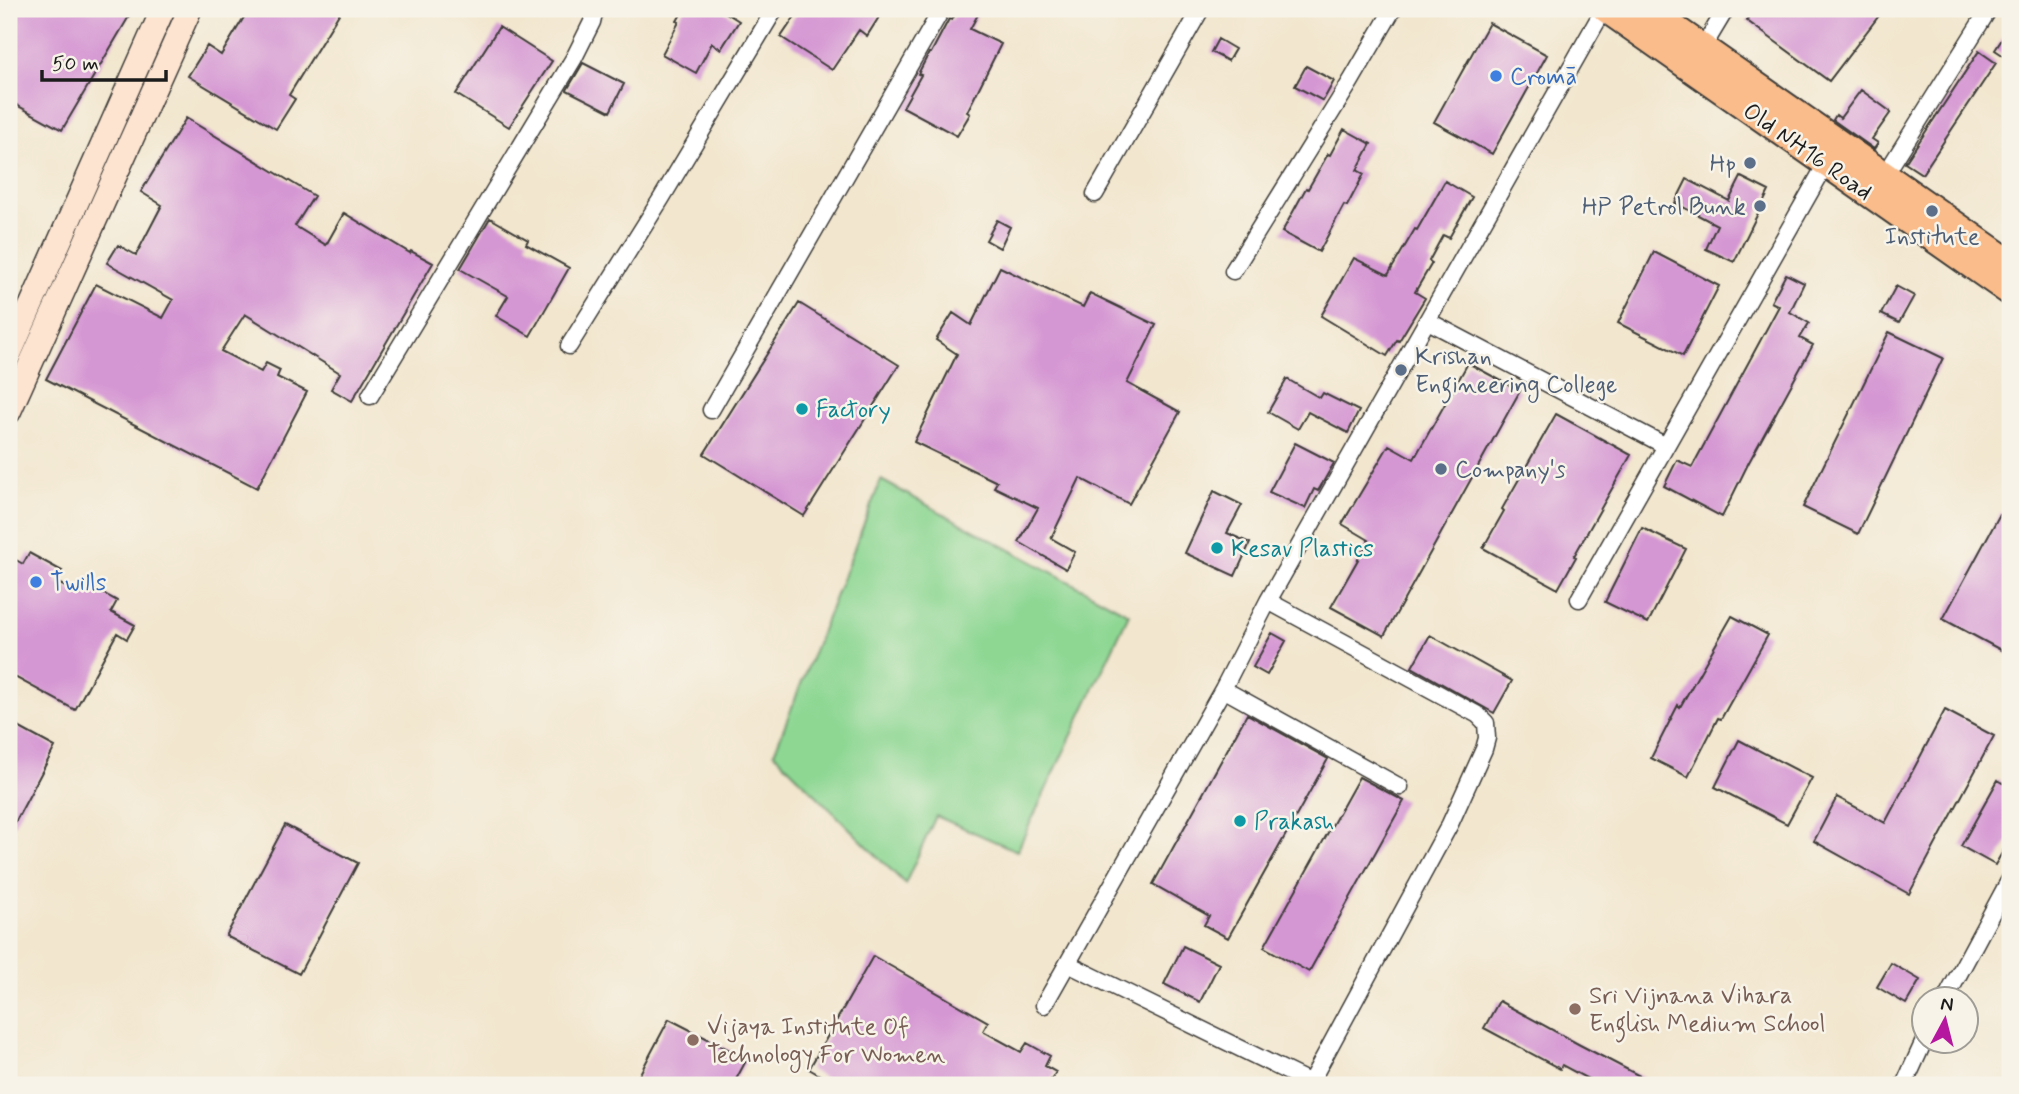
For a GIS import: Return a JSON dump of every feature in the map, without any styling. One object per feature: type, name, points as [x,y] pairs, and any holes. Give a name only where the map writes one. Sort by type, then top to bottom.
[{"type":"main road","points":[[9,355],[163,9]]},
{"type":"main road","points":[[9,412],[190,9]]},
{"type":"main road","name":"Old NH16 Road","points":[[1605,9],[2010,292]]},
{"type":"main road","name":"Old NH16 Road","points":[[1647,9],[2010,263]]},
{"type":"main road","points":[[66,225],[89,235]]},
{"type":"street","points":[[370,396],[574,58],[592,22],[595,9]]},
{"type":"street","points":[[569,346],[661,200],[775,9]]},
{"type":"street","points":[[711,410],[942,9]]},
{"type":"street","points":[[1096,194],[1201,9]]},
{"type":"street","points":[[1233,271],[1393,9]]},
{"type":"street","points":[[1044,1005],[1223,689],[1268,601],[1605,9]]},
{"type":"street","points":[[1702,48],[1726,9]]},
{"type":"street","points":[[1885,175],[1989,9]]},
{"type":"street","points":[[1579,599],[1826,164]]},
{"type":"street","points":[[1428,321],[1666,446]]},
{"type":"street","points":[[1068,964],[1312,1084],[1450,824],[1484,749],[1487,730],[1486,723],[1478,715],[1268,601]]},
{"type":"street","points":[[1223,689],[1400,787]]},
{"type":"street","points":[[1952,986],[2010,879]]},
{"type":"street","points":[[1904,1085],[1917,1056]]},
{"type":"green space","points":[[881,480],[1129,614],[1017,851],[936,816],[905,884],[774,753]]},
{"type":"building","points":[[9,9],[123,9],[131,13],[62,130],[9,101]]},
{"type":"building","points":[[249,9],[342,9],[289,95],[295,99],[276,129],[188,76],[207,46],[221,55]]},
{"type":"building","points":[[684,9],[720,9],[739,21],[721,49],[712,43],[696,73],[662,54]]},
{"type":"building","points":[[800,9],[884,9],[867,36],[859,30],[832,70],[781,37]]},
{"type":"building","points":[[958,9],[981,9],[970,29],[1001,44],[967,112],[970,114],[957,136],[903,107],[921,75],[918,74],[929,53]]},
{"type":"building","points":[[1755,9],[1884,9],[1829,81],[1746,20]]},
{"type":"building","points":[[1489,23],[1547,55],[1492,154],[1434,122]]},
{"type":"building","points":[[499,27],[552,61],[509,127],[456,94]]},
{"type":"building","points":[[2010,27],[2010,60],[1995,50]]},
{"type":"building","points":[[1218,39],[1235,49],[1228,61],[1211,52]]},
{"type":"building","points":[[1979,51],[1996,63],[1922,174],[1905,163]]},
{"type":"building","points":[[583,63],[624,84],[610,112],[567,90]]},
{"type":"building","points":[[1306,66],[1334,81],[1323,101],[1295,86]]},
{"type":"building","points":[[1861,90],[1891,112],[1872,139],[1878,143],[1874,149],[1833,120],[1836,115],[1840,118]]},
{"type":"building","points":[[186,118],[314,196],[295,226],[326,245],[344,213],[410,253],[411,251],[433,263],[352,401],[331,389],[340,373],[245,314],[221,351],[261,372],[266,363],[280,370],[277,377],[307,392],[257,488],[46,379],[96,284],[163,318],[173,300],[107,263],[118,245],[136,255],[162,205],[141,192]]},
{"type":"building","points":[[1344,129],[1371,144],[1357,170],[1364,174],[1319,252],[1282,232],[1306,188],[1308,189],[1328,154],[1330,155]]},
{"type":"building","points":[[1741,177],[1769,191],[1734,262],[1706,249],[1717,225],[1675,203],[1687,179],[1729,201]]},
{"type":"building","points":[[1445,181],[1472,197],[1449,238],[1443,235],[1429,261],[1432,263],[1415,292],[1425,298],[1387,356],[1321,316],[1354,258],[1388,275]]},
{"type":"building","points":[[490,218],[528,240],[526,244],[569,268],[530,336],[496,316],[508,296],[460,269]]},
{"type":"building","points":[[997,220],[1010,227],[1000,248],[986,240]]},
{"type":"building","points":[[1654,252],[1719,286],[1683,356],[1618,323]]},
{"type":"building","points":[[1000,267],[1083,307],[1090,293],[1156,325],[1127,383],[1180,412],[1129,504],[1080,478],[1051,538],[1075,552],[1066,569],[1019,542],[1038,508],[994,487],[997,482],[914,442],[957,354],[936,340],[953,313],[971,325]]},
{"type":"building","points":[[1786,274],[1804,283],[1790,312],[1809,323],[1800,338],[1813,345],[1722,517],[1664,486],[1677,460],[1692,467],[1779,306],[1771,302]]},
{"type":"building","points":[[1896,286],[1914,296],[1899,323],[1881,314]]},
{"type":"building","name":"Factory","points":[[799,303],[899,365],[804,516],[704,454]]},
{"type":"building","points":[[1889,332],[1943,358],[1858,534],[1803,507]]},
{"type":"building","points":[[1468,363],[1520,391],[1384,636],[1331,607],[1369,540],[1342,524],[1389,445],[1414,459]]},
{"type":"building","points":[[1287,379],[1320,398],[1323,393],[1359,411],[1348,433],[1308,412],[1298,429],[1268,412]]},
{"type":"building","points":[[1556,414],[1631,455],[1558,589],[1483,548]]},
{"type":"building","points":[[1295,443],[1334,463],[1318,491],[1314,489],[1305,508],[1269,492]]},
{"type":"building","name":"Kesav Plastics","points":[[1214,491],[1242,505],[1227,533],[1250,543],[1235,576],[1185,553]]},
{"type":"building","points":[[2001,512],[2010,517],[2010,655],[1943,619]]},
{"type":"building","points":[[1642,528],[1686,549],[1648,623],[1605,602]]},
{"type":"building","points":[[29,553],[62,571],[56,582],[79,594],[85,583],[117,601],[111,612],[135,625],[127,639],[117,633],[75,710],[9,674],[9,556],[23,564]]},
{"type":"building","points":[[1732,616],[1768,635],[1721,719],[1718,718],[1688,777],[1651,758],[1678,705],[1680,707]]},
{"type":"building","points":[[1272,633],[1286,641],[1267,675],[1253,667]]},
{"type":"building","points":[[1430,635],[1512,681],[1494,713],[1412,667]]},
{"type":"building","points":[[1945,710],[1994,736],[1909,894],[1814,841],[1837,797],[1885,823]]},
{"type":"building","name":"Prakash","points":[[1247,714],[1328,759],[1228,938],[1204,925],[1209,916],[1153,884]]},
{"type":"building","points":[[9,722],[55,747],[9,834]]},
{"type":"building","points":[[1739,740],[1812,778],[1787,824],[1715,787]]},
{"type":"building","points":[[1359,777],[1404,801],[1309,972],[1264,947]]},
{"type":"building","points":[[1998,780],[2010,787],[2010,839],[1995,865],[1961,846]]},
{"type":"building","points":[[285,825],[358,863],[299,974],[226,936]]},
{"type":"building","points":[[1183,946],[1219,964],[1200,1002],[1164,984]]},
{"type":"building","points":[[873,956],[988,1022],[983,1031],[1021,1052],[1027,1043],[1050,1056],[1045,1066],[1056,1072],[1048,1085],[837,1085],[809,1069]]},
{"type":"building","points":[[1891,963],[1920,980],[1916,986],[1910,986],[1910,997],[1906,1004],[1877,987]]},
{"type":"building","points":[[1499,1001],[1657,1085],[1599,1085],[1562,1065],[1560,1069],[1484,1028]]},
{"type":"building","points":[[669,1019],[747,1059],[733,1085],[634,1085]]},
{"type":"place","name":"Cromā","points":[[1496,76]]},
{"type":"place","name":"Hp","points":[[1750,163]]},
{"type":"place","name":"HP Petrol Bunk","points":[[1760,206]]},
{"type":"place","name":"Institute","points":[[1932,211]]},
{"type":"place","name":"Krishan Engineering College","points":[[1401,370]]},
{"type":"place","name":"Factory","points":[[802,409]]},
{"type":"place","name":"Company's","points":[[1441,469]]},
{"type":"place","name":"Kesav Plastics","points":[[1217,548]]},
{"type":"place","name":"Twills","points":[[36,582]]},
{"type":"place","name":"Prakash","points":[[1240,821]]},
{"type":"place","name":"Sri Vijnana Vihara English Medium School","points":[[1575,1009]]},
{"type":"place","name":"Vijaya Institute Of Technology For Women","points":[[693,1040]]}]
